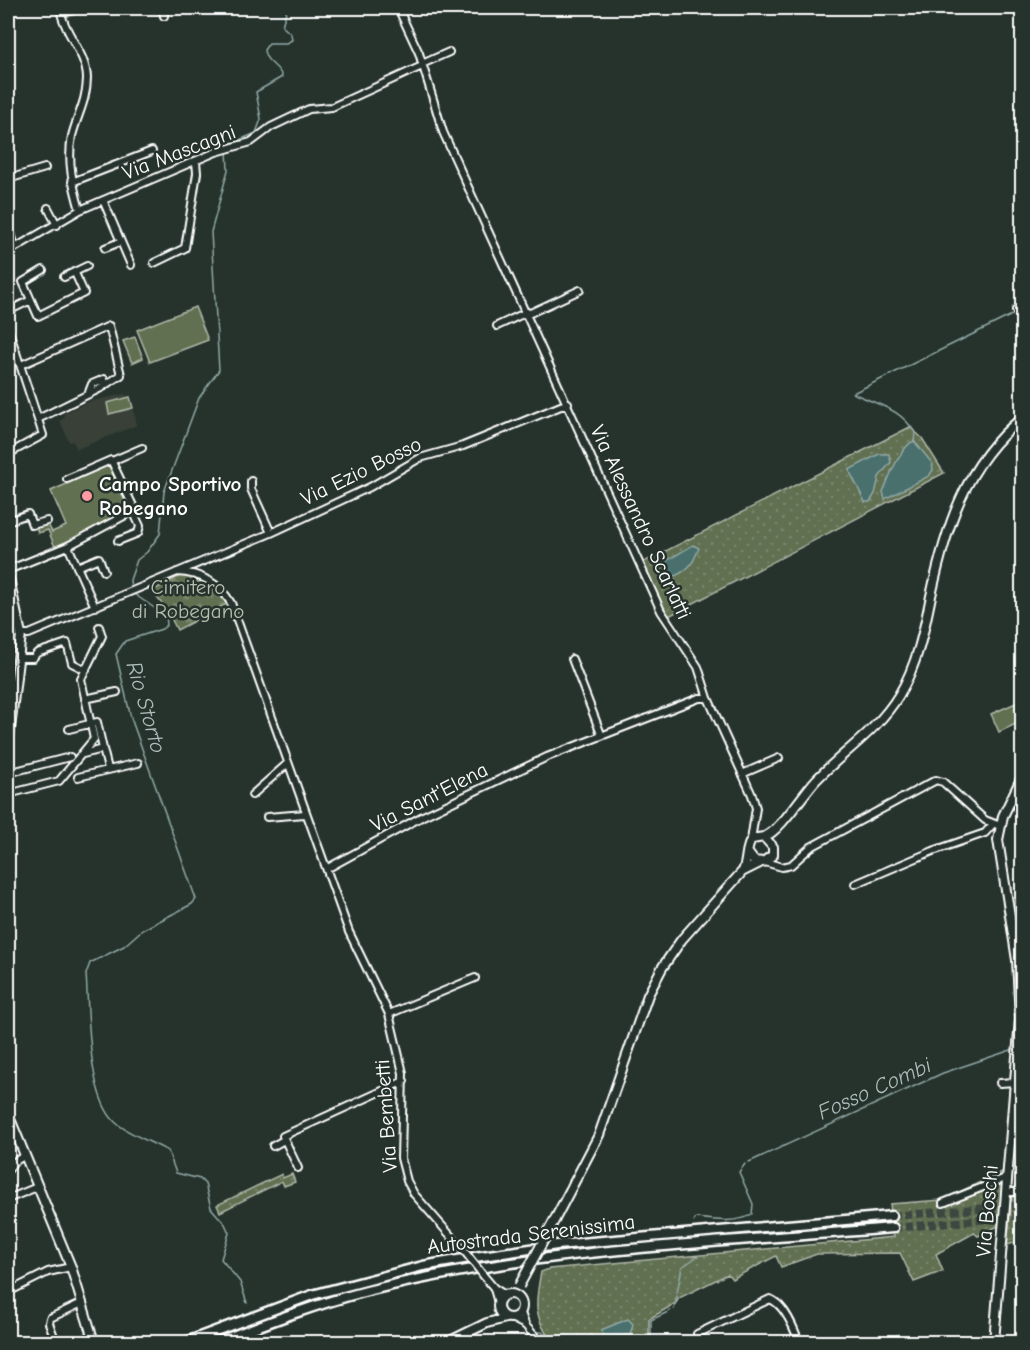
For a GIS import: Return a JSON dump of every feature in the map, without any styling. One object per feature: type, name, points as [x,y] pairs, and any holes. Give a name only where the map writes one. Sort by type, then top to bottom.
[{"type":"highway","name":"Autostrada Serenissima","points":[[186,1342],[312,1294],[392,1273],[465,1258],[557,1245],[892,1216]]},
{"type":"highway","name":"Autostrada Serenissima","points":[[217,1342],[287,1316],[365,1292],[485,1267],[561,1257],[893,1228]]},
{"type":"main road","points":[[487,1323],[498,1305],[519,1286],[603,1126],[648,995],[662,968],[682,939],[742,872],[773,855],[773,845],[781,824],[799,798],[864,737],[898,695],[921,646],[944,542],[961,494],[990,449],[1023,418]]},
{"type":"main road","points":[[8,574],[21,634],[19,658],[12,683],[8,746]]},
{"type":"main road","name":"Via Boschi","points":[[994,1342],[1015,1082],[1019,986],[996,825],[1022,779]]},
{"type":"main road","points":[[742,872],[751,840],[763,837],[781,824]]},
{"type":"main road","points":[[763,837],[773,845]]},
{"type":"main road","points":[[748,854],[752,860],[762,862]]},
{"type":"main road","points":[[8,1114],[71,1267],[94,1342]]},
{"type":"main road","points":[[448,1342],[487,1323],[521,1313],[519,1286]]},
{"type":"main road","points":[[508,1295],[519,1298]]},
{"type":"main road","points":[[498,1305],[500,1314],[509,1318]]},
{"type":"street","points":[[80,210],[72,183],[70,148],[86,99],[87,74],[84,61],[61,13],[83,8]]},
{"type":"street","points":[[162,8],[164,16]]},
{"type":"street","name":"Via Alessandro Scarlatti","points":[[398,8],[422,65],[443,132],[528,313],[662,611],[698,667],[708,698],[756,808],[751,840]]},
{"type":"street","name":"Via Mascagni","points":[[8,252],[80,210],[227,148],[251,142],[271,127],[309,109],[332,106],[449,52]]},
{"type":"street","points":[[72,183],[152,151]]},
{"type":"street","points":[[154,262],[185,248],[197,173],[196,161]]},
{"type":"street","points":[[8,179],[45,168]]},
{"type":"street","points":[[103,200],[131,265]]},
{"type":"street","points":[[48,208],[57,225]]},
{"type":"street","points":[[8,221],[15,248]]},
{"type":"street","points":[[105,248],[120,242]]},
{"type":"street","points":[[64,277],[87,266]]},
{"type":"street","points":[[43,270],[23,282],[38,316],[84,293],[75,273]]},
{"type":"street","points":[[497,326],[580,290]]},
{"type":"street","points":[[8,310],[31,300]]},
{"type":"street","points":[[1023,305],[1018,313],[1023,322]]},
{"type":"street","points":[[21,365],[107,326],[110,328],[121,375],[38,419]]},
{"type":"street","points":[[8,328],[10,340],[21,365],[43,435],[8,454]]},
{"type":"street","points":[[8,354],[16,351]]},
{"type":"street","name":"Via Ezio Bosso","points":[[95,607],[272,533],[370,487],[420,458],[463,446],[568,403]]},
{"type":"street","points":[[67,479],[142,448]]},
{"type":"street","points":[[112,461],[140,526],[138,533],[118,541]]},
{"type":"street","points":[[251,481],[251,489],[272,533]]},
{"type":"street","points":[[8,570],[68,546],[133,512]]},
{"type":"street","points":[[8,521],[28,514],[32,525],[47,520]]},
{"type":"street","points":[[21,634],[95,607],[68,546]]},
{"type":"street","points":[[77,567],[99,558],[104,571]]},
{"type":"street","points":[[177,572],[202,576],[225,593],[235,613],[305,814],[328,868]]},
{"type":"street","points":[[8,778],[9,794],[59,781],[94,739],[81,680],[102,636],[99,627]]},
{"type":"street","points":[[19,658],[33,658],[37,653],[67,643],[72,663],[86,670]]},
{"type":"street","points":[[572,659],[602,734]]},
{"type":"street","points":[[85,699],[117,692]]},
{"type":"street","name":"Via Sant'Elena","points":[[328,868],[423,816],[602,734],[699,698],[708,698]]},
{"type":"street","points":[[69,729],[97,722],[108,769]]},
{"type":"street","points":[[81,755],[103,749]]},
{"type":"street","points":[[8,772],[70,757]]},
{"type":"street","points":[[742,774],[779,758]]},
{"type":"street","points":[[78,777],[138,763]]},
{"type":"street","points":[[252,795],[288,764]]},
{"type":"street","points":[[762,862],[778,866],[791,865],[811,847],[936,780],[943,782],[996,825],[985,833],[933,851],[855,884]]},
{"type":"street","points":[[267,817],[305,814]]},
{"type":"street","points":[[753,825],[756,833],[763,837]]},
{"type":"street","points":[[773,855],[778,866]]},
{"type":"street","name":"Via Bembetti","points":[[328,868],[349,932],[389,1014],[404,1081],[401,1158],[407,1181],[414,1194],[494,1288]]},
{"type":"street","points":[[389,1014],[475,978]]},
{"type":"street","points":[[273,1146],[284,1140],[283,1137],[404,1081]]},
{"type":"street","points":[[1000,1083],[1015,1082]]},
{"type":"street","points":[[284,1140],[298,1168]]},
{"type":"street","points":[[8,1170],[10,1165],[24,1156]]},
{"type":"street","points":[[944,1203],[1008,1177]]},
{"type":"street","points":[[1007,1190],[1023,1184]]},
{"type":"street","points":[[8,1199],[38,1187]]},
{"type":"street","points":[[8,1292],[48,1272],[71,1267]]},
{"type":"street","points":[[494,1288],[508,1295]]},
{"type":"street","points":[[494,1288],[498,1305]]},
{"type":"street","points":[[697,1335],[770,1299],[775,1301],[788,1319],[799,1342]]},
{"type":"street","points":[[56,1342],[49,1323],[50,1318],[82,1303]]},
{"type":"street","points":[[521,1313],[525,1324],[540,1342]]},
{"type":"street","points":[[509,1318],[525,1324]]},
{"type":"street","points":[[887,1342],[900,1339],[904,1342]]},
{"type":"shaded area","points":[[124,394],[130,397],[137,425],[77,449],[73,441],[69,442],[60,421],[65,417],[63,414],[88,402]]},
{"type":"shaded area","points":[[1022,1133],[1022,1181],[1014,1185],[1018,1135]]},
{"type":"green space","points":[[195,307],[208,340],[150,362],[137,330]]},
{"type":"green space","points":[[135,337],[143,358],[132,363],[123,341]]},
{"type":"green space","points":[[130,397],[133,408],[109,414],[107,403]]},
{"type":"green space","points":[[910,427],[922,438],[944,473],[665,618],[640,564]]},
{"type":"green space","points":[[109,465],[127,506],[125,514],[55,547],[48,530],[38,533],[36,526],[47,522],[52,532],[66,526],[51,491]]},
{"type":"green space","name":"Cimitero di Robegano","points":[[180,576],[201,579],[213,587],[227,604],[177,630],[168,612],[152,591]]},
{"type":"green space","points":[[1018,702],[1022,711],[1022,721],[999,732],[991,714]]},
{"type":"green space","points":[[1004,1171],[998,1226],[978,1236],[974,1233],[936,1254],[943,1271],[914,1282],[900,1253],[817,1254],[781,1267],[776,1256],[732,1279],[728,1274],[679,1298],[676,1303],[649,1319],[649,1342],[552,1342],[541,1325],[537,1309],[538,1292],[541,1272],[549,1269],[894,1237],[890,1204],[942,1200]]},
{"type":"green space","points":[[282,1174],[283,1178],[292,1174],[295,1182],[284,1186],[282,1181],[220,1212],[217,1205]]},
{"type":"green space","points":[[1022,1189],[1022,1241],[1007,1245],[1012,1196]]},
{"type":"water","points":[[914,441],[932,463],[933,470],[929,476],[885,499],[883,492],[896,463],[909,444]]},
{"type":"water","points":[[879,454],[889,454],[891,462],[879,477],[875,494],[870,502],[865,502],[849,470]]},
{"type":"water","points":[[693,545],[699,548],[690,565],[675,576],[670,574],[666,561]]},
{"type":"water","points":[[628,1319],[633,1324],[630,1335],[604,1337],[601,1330]]},
{"type":"waterway","name":"Rio Storto","points":[[227,145],[256,133],[261,119],[256,92],[282,77],[267,58],[264,50],[269,43],[286,43],[292,40],[291,34],[282,26],[287,8]]},
{"type":"waterway","name":"Rio Storto","points":[[131,590],[130,580],[137,560],[147,552],[160,534],[164,492],[199,398],[219,370],[211,232],[228,170],[227,150]]},
{"type":"waterway","points":[[914,441],[915,433],[903,418],[888,408],[853,393],[1016,313]]},
{"type":"waterway","name":"Rio Storto","points":[[134,594],[166,616],[167,625],[162,629],[125,641],[116,654],[131,718],[196,899],[192,904],[142,930],[124,946],[90,963],[86,974],[94,1073],[99,1093],[115,1122],[133,1134],[168,1151],[176,1173],[200,1179],[205,1184],[211,1208],[225,1224],[229,1233],[221,1259],[240,1282],[247,1303]]},
{"type":"waterway","name":"Fosso Combi","points":[[749,1162],[943,1073],[1014,1049]]},
{"type":"waterway","name":"Fosso Combi","points":[[694,1221],[696,1218],[732,1220],[752,1214],[753,1204],[739,1172],[745,1164]]},
{"type":"waterway","name":"Fosso Combi","points":[[677,1293],[682,1267],[698,1256]]},
{"type":"waterway","name":"Fosso Combi","points":[[674,1309],[677,1296]]},
{"type":"waterway","name":"Fosso Combi","points":[[651,1342],[651,1320],[670,1311]]},
{"type":"waterway","name":"Fosso Combi","points":[[535,1332],[542,1332],[550,1342]]},
{"type":"waterway","name":"Fosso Combi","points":[[515,1342],[531,1334]]},
{"type":"tunnel","points":[[892,1216],[1022,1205]]},
{"type":"tunnel","points":[[893,1228],[1022,1216]]},
{"type":"place","name":"Campo Sportivo Robegano","points":[[87,496]]}]
